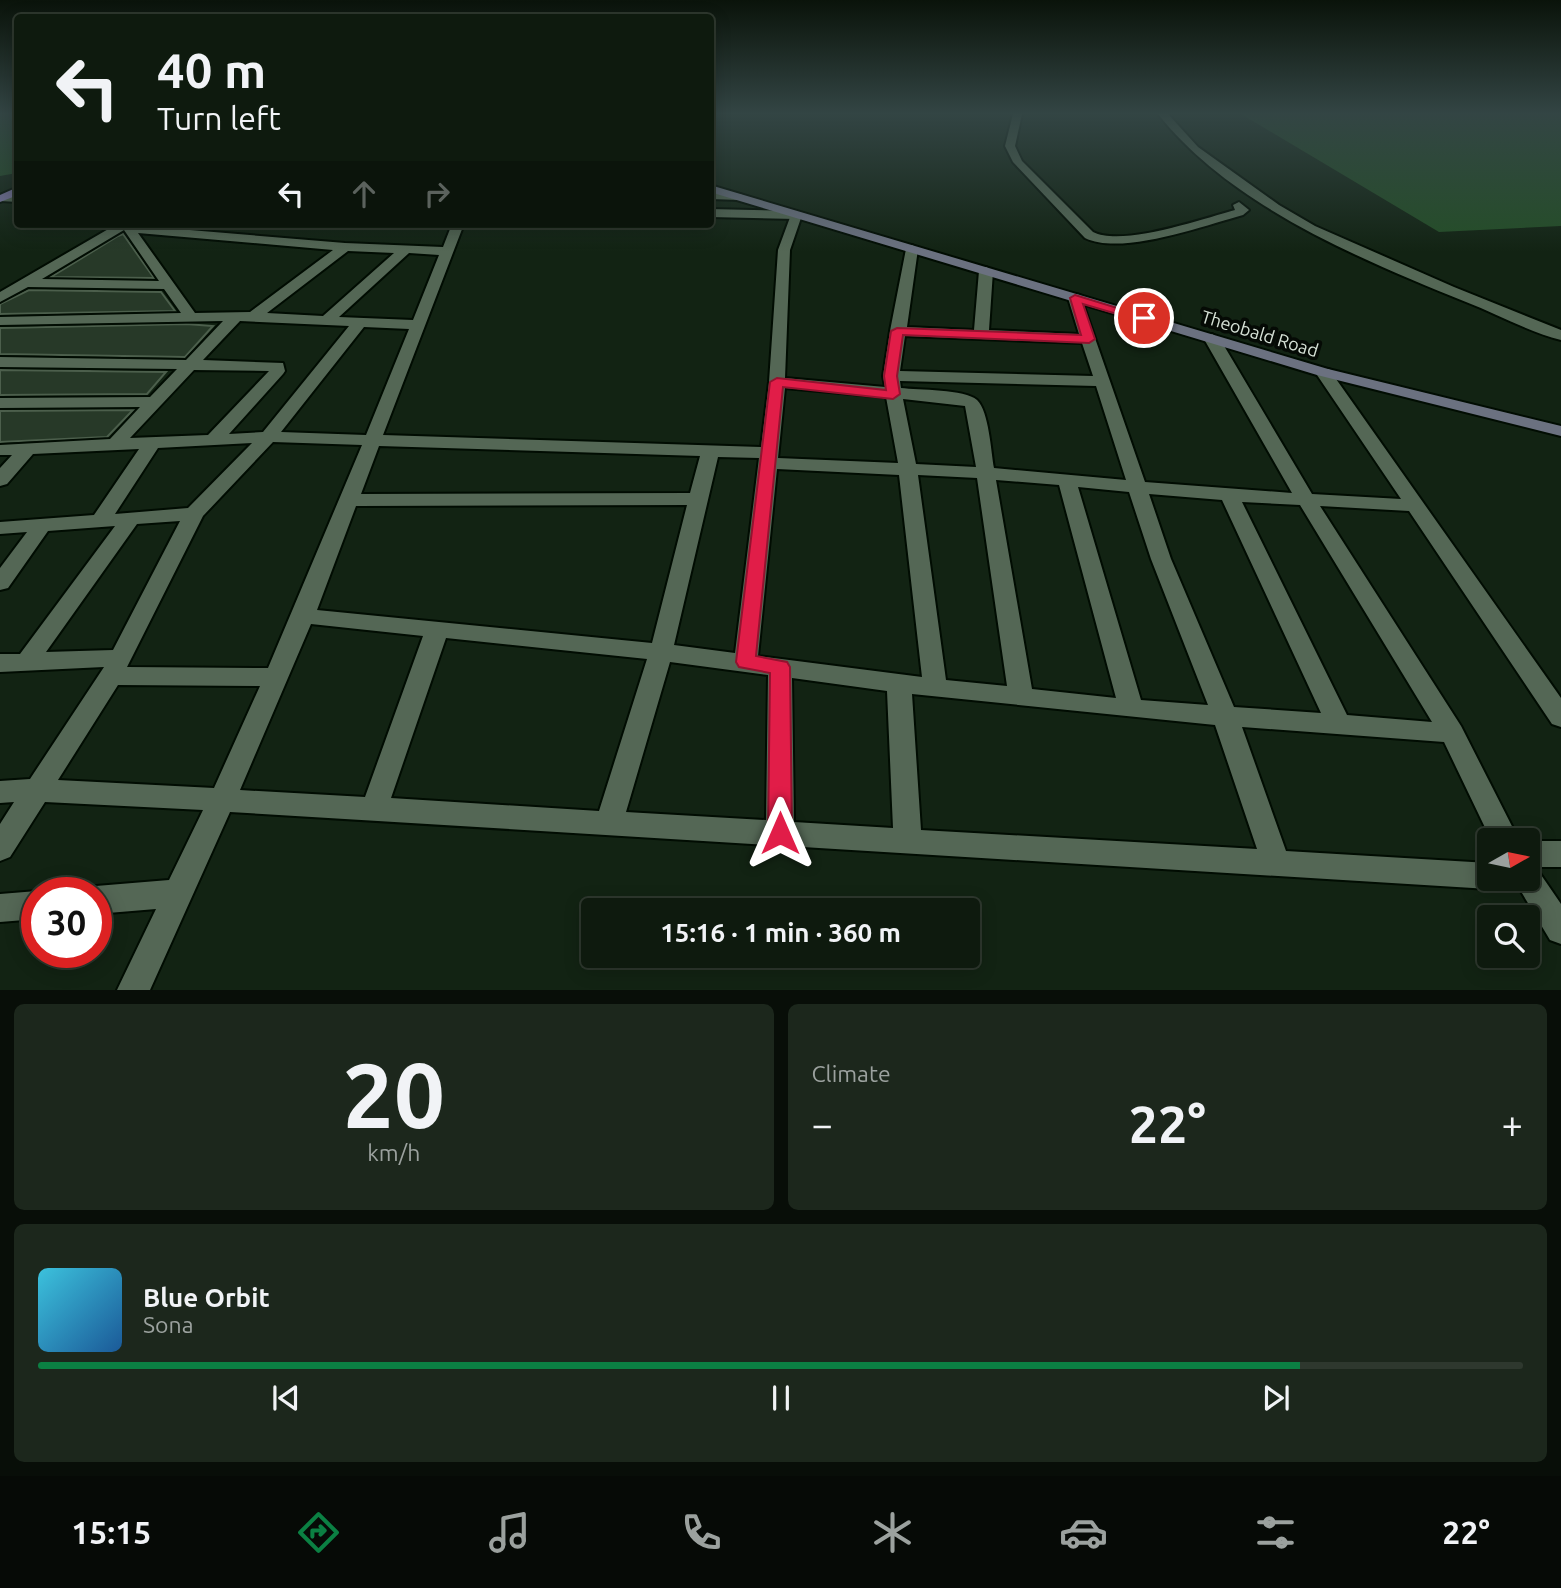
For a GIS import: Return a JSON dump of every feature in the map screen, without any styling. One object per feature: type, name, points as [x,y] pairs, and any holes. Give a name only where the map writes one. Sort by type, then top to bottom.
[{"type":"main road","name":"Theobald Road","points":[[714,189],[1324,372],[1561,431]]},
{"type":"street","points":[[1017,160],[1089,235],[1099,240],[1126,241],[1214,220],[1239,213],[1243,210],[1239,205]]},
{"type":"street","points":[[1210,160],[1311,229],[1449,290],[1561,335]]},
{"type":"street","points":[[714,196],[740,197]]},
{"type":"street","points":[[714,213],[796,215],[784,250],[777,382],[746,662]]},
{"type":"street","points":[[0,298],[122,228]]},
{"type":"street","points":[[129,228],[190,316]]},
{"type":"street","points":[[157,228],[345,247],[445,251]]},
{"type":"street","points":[[133,989],[222,800],[303,617],[456,228]]},
{"type":"street","points":[[115,444],[191,364],[244,317],[345,247]]},
{"type":"street","points":[[912,249],[897,331],[892,385],[908,470],[935,686]]},
{"type":"street","points":[[325,322],[404,251]]},
{"type":"street","points":[[981,336],[986,271]]},
{"type":"street","points":[[25,283],[168,285]]},
{"type":"street","points":[[1075,298],[1161,559],[1225,716],[1276,863]]},
{"type":"street","points":[[0,321],[190,316],[417,325]]},
{"type":"street","points":[[0,335],[23,320]]},
{"type":"street","points":[[0,848],[115,667],[194,514],[268,437],[360,322]]},
{"type":"street","points":[[897,331],[1089,339]]},
{"type":"street","points":[[1212,339],[1305,498],[1452,733],[1499,828]]},
{"type":"street","points":[[0,362],[277,366],[277,372],[213,440]]},
{"type":"street","points":[[1324,372],[1561,718]]},
{"type":"street","points":[[777,382],[892,385],[1103,382]]},
{"type":"street","points":[[892,385],[963,399],[971,403],[976,411],[1021,696]]},
{"type":"street","points":[[0,403],[155,402]]},
{"type":"street","points":[[0,450],[268,437],[710,452],[1229,495],[1416,506]]},
{"type":"street","points":[[101,520],[152,443]]},
{"type":"street","points":[[0,480],[27,449]]},
{"type":"street","points":[[609,823],[662,652],[710,452]]},
{"type":"street","points":[[1067,481],[1131,709]]},
{"type":"street","points":[[1229,495],[1339,725]]},
{"type":"street","points":[[348,500],[699,499]]},
{"type":"street","points":[[0,528],[194,514]]},
{"type":"street","points":[[27,662],[131,518]]},
{"type":"street","points":[[0,583],[43,524]]},
{"type":"street","points":[[303,617],[662,652],[900,684],[1131,709],[1452,733]]},
{"type":"street","points":[[374,808],[438,630]]},
{"type":"street","points":[[0,663],[27,662],[275,677]]},
{"type":"street","points":[[780,667],[780,833]]},
{"type":"street","points":[[900,684],[908,841]]},
{"type":"street","points":[[0,792],[38,789],[1477,875]]},
{"type":"street","points":[[1540,854],[1561,854]]},
{"type":"street","points":[[1536,891],[1561,930]]},
{"type":"street","points":[[112,898],[178,892]]},
{"type":"street","points":[[0,908],[21,906]]},
{"type":"green space","points":[[0,160],[14,160],[14,174],[0,176]]},
{"type":"green space","points":[[1319,160],[1561,160],[1561,226],[1439,232]]},
{"type":"building","points":[[123,234],[154,278],[51,277],[118,236]]},
{"type":"building","points":[[29,290],[161,292],[175,311],[0,314],[0,304]]},
{"type":"building","points":[[186,324],[213,326],[185,357],[0,354],[0,328]]},
{"type":"building","points":[[0,370],[166,372],[147,394],[0,395]]},
{"type":"building","points":[[133,410],[107,437],[0,442],[0,411]]},
{"type":"route","points":[[780,833],[780,667],[746,662],[777,382],[893,394],[891,376],[897,331],[1089,339],[1075,298],[1144,318]]}]
